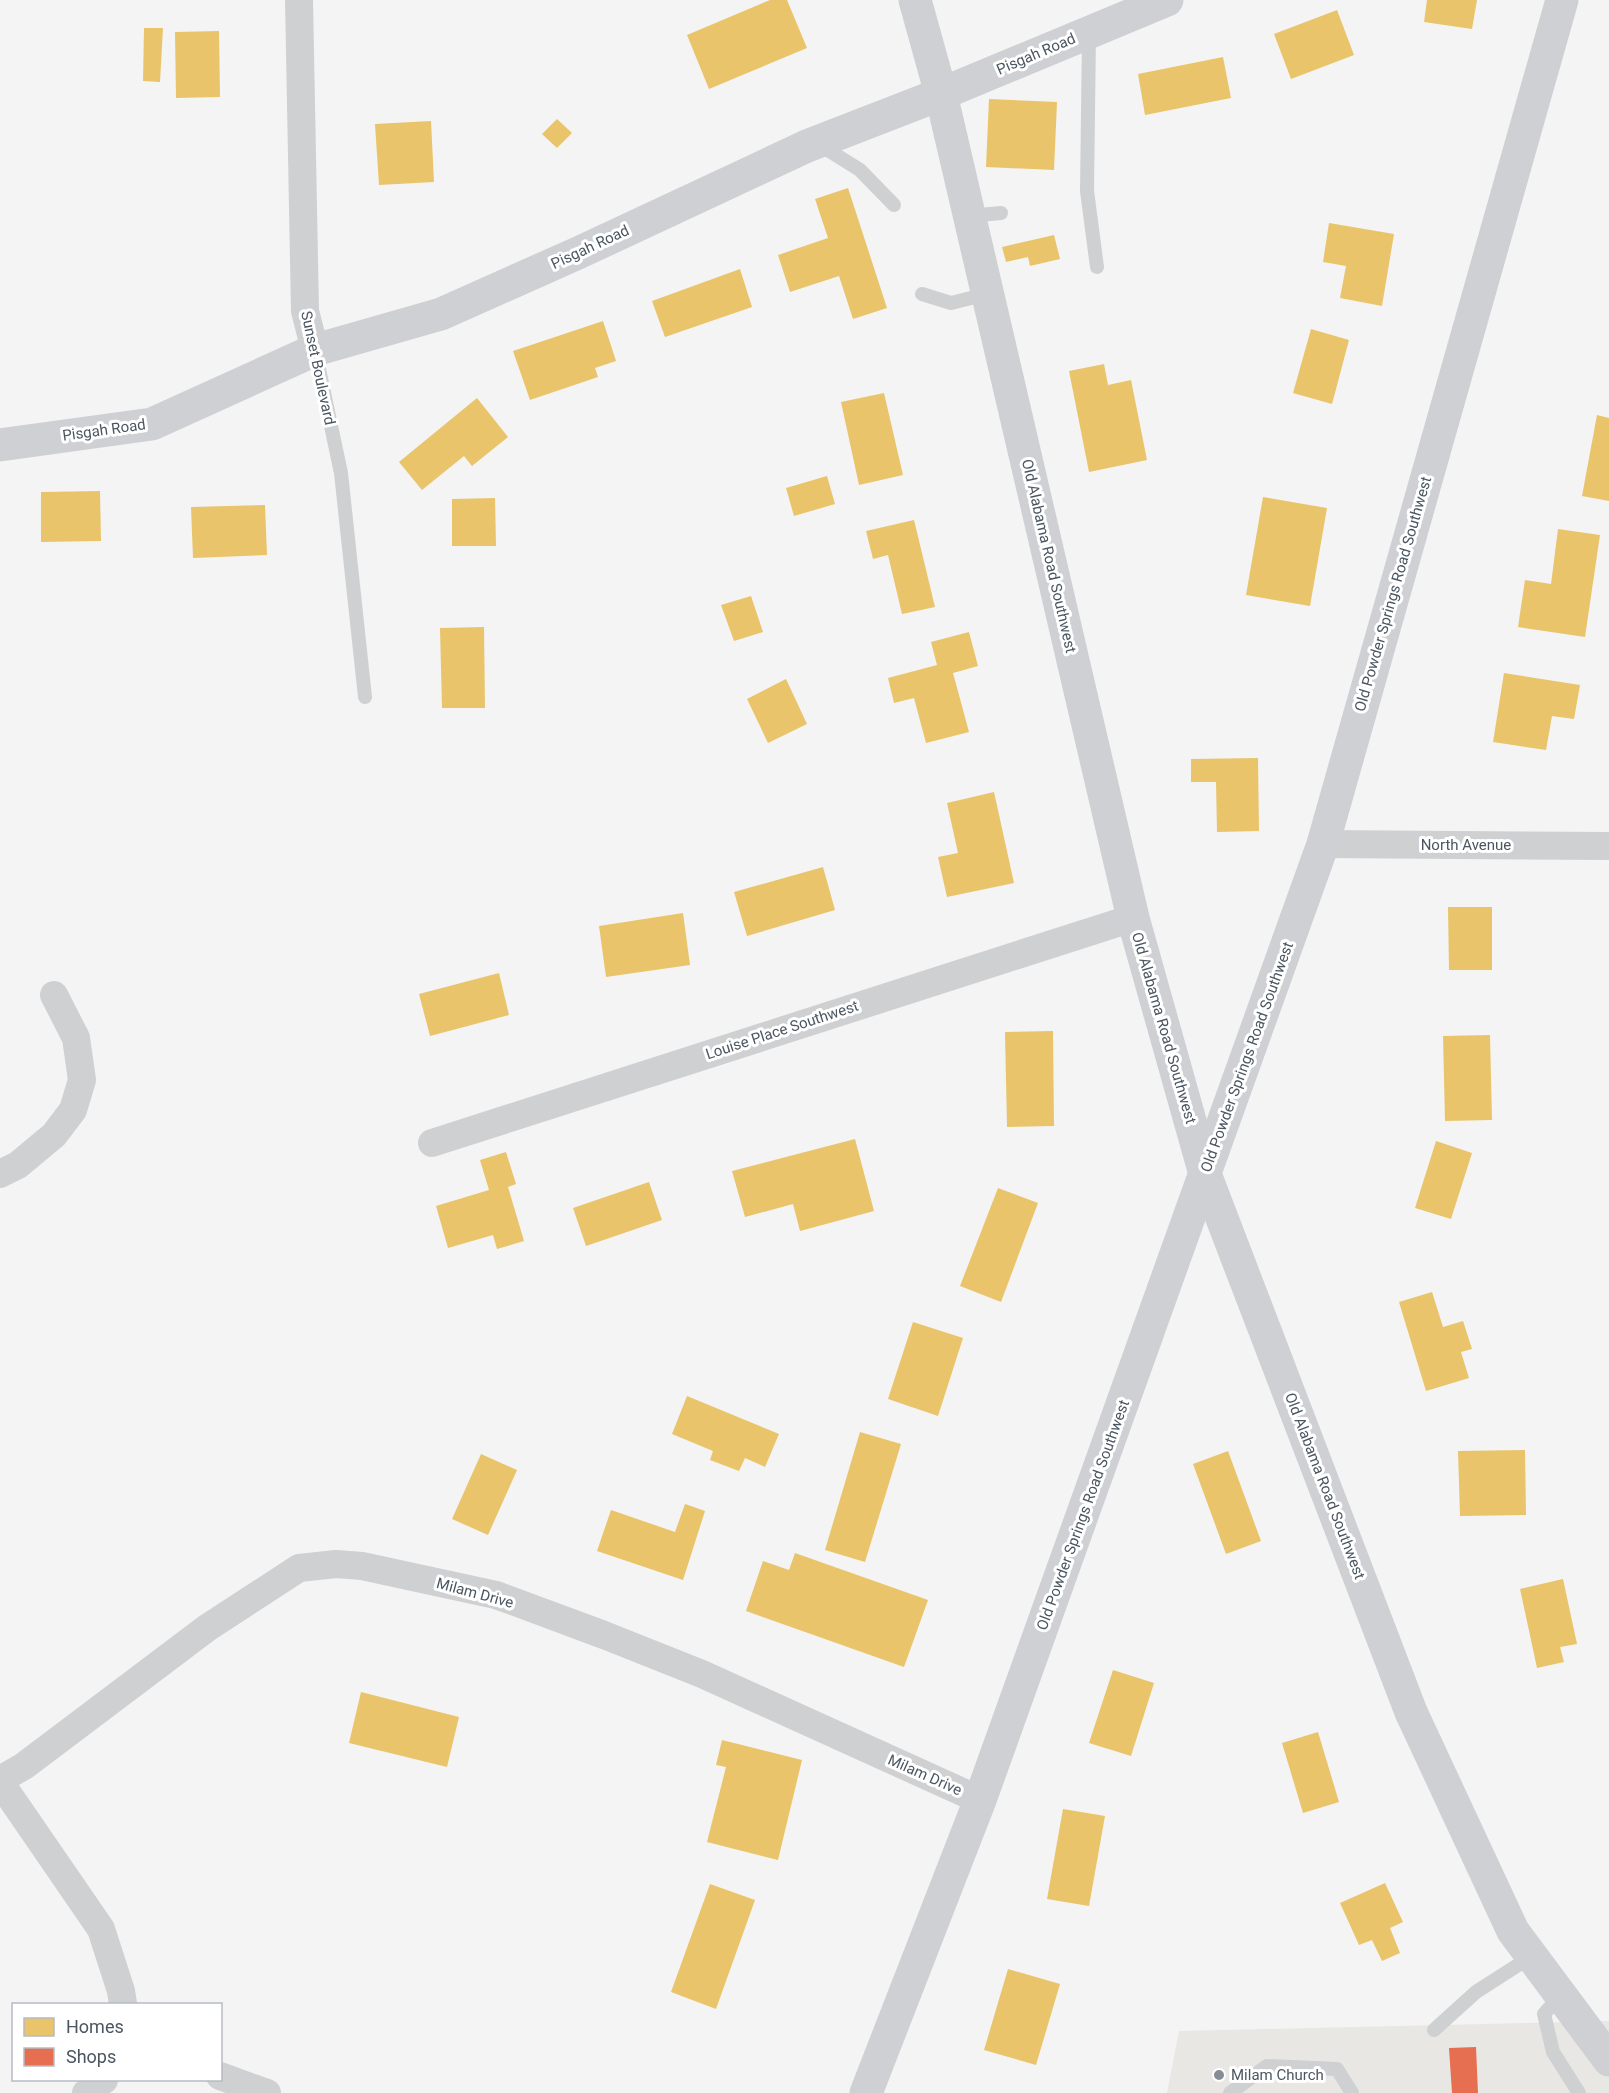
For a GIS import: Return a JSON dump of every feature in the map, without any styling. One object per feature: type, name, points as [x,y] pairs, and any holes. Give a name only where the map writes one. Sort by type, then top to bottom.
[{"type":"street","name":"Sunset Boulevard","points":[[299,0],[305,311],[315,351]]},
{"type":"street","name":"Old Alabama Road Southwest","points":[[915,0],[941,94],[985,214],[987,294],[1133,918],[1205,1174],[1411,1712],[1513,1931],[1609,2060]]},
{"type":"street","name":"Pisgah Road","points":[[0,446],[152,424],[315,351],[441,314],[816,142],[941,94],[1167,0]]},
{"type":"street","name":"Old Powder Springs Road Southwest","points":[[866,2093],[980,1800],[1323,844],[1562,0]]},
{"type":"street","name":"North Avenue","points":[[1323,844],[1609,846]]},
{"type":"street","name":"Louise Place Southwest","points":[[432,1143],[1133,918]]},
{"type":"street","points":[[0,1174],[18,1165],[54,1136],[73,1110],[82,1080],[76,1038],[54,995]]},
{"type":"street","name":"Milam Drive","points":[[0,1781],[24,1766],[207,1628],[299,1568],[317,1564],[336,1564],[362,1566],[496,1595],[702,1674],[980,1800]]},
{"type":"street","points":[[0,1781],[101,1929],[123,2003]]},
{"type":"street","points":[[222,2077],[267,2093]]},
{"type":"street","points":[[86,2093],[101,2081]]},
{"type":"lane","points":[[1089,32],[1087,191],[1097,267]]},
{"type":"lane","points":[[816,142],[860,170],[894,205]]},
{"type":"lane","points":[[922,294],[951,303],[987,294]]},
{"type":"lane","name":"Sunset Boulevard","points":[[315,351],[341,473],[365,697]]},
{"type":"lane","points":[[1434,2030],[1476,1992],[1532,1956]]},
{"type":"lane","points":[[1561,1995],[1544,2014],[1553,2052],[1579,2093]]},
{"type":"lane","points":[[1230,2093],[1268,2066],[1337,2069],[1352,2093]]},
{"type":"shaded area","points":[[1609,2021],[1609,2093],[1167,2093],[1179,2031]]},
{"type":"building: Homes","points":[[770,0],[787,0],[807,48],[709,89],[687,35]]},
{"type":"building: Homes","points":[[1427,0],[1477,0],[1472,29],[1424,22]]},
{"type":"building: Homes","points":[[1337,10],[1354,55],[1291,79],[1274,34]]},
{"type":"building: Homes","points":[[144,28],[163,28],[160,82],[143,81]]},
{"type":"building: Homes","points":[[219,31],[220,97],[176,98],[175,32]]},
{"type":"building: Homes","points":[[1223,57],[1231,98],[1145,115],[1138,74]]},
{"type":"building: Homes","points":[[989,99],[1057,102],[1054,170],[986,167]]},
{"type":"building: Homes","points":[[557,119],[572,133],[557,148],[542,134]]},
{"type":"building: Homes","points":[[431,121],[434,182],[379,185],[375,124]]},
{"type":"building: Homes","points":[[848,188],[887,308],[853,319],[839,276],[790,292],[778,255],[828,238],[815,199]]},
{"type":"building: Homes","points":[[1329,223],[1394,234],[1382,306],[1340,298],[1346,266],[1323,262]]},
{"type":"building: Homes","points":[[1054,235],[1060,259],[1030,266],[1028,257],[1006,262],[1002,247]]},
{"type":"building: Homes","points":[[740,269],[752,307],[665,337],[652,301]]},
{"type":"building: Homes","points":[[603,321],[616,361],[595,368],[598,377],[530,400],[513,351]]},
{"type":"building: Homes","points":[[1311,329],[1349,340],[1332,404],[1293,393]]},
{"type":"building: Homes","points":[[1104,364],[1108,385],[1131,380],[1147,460],[1089,472],[1069,371]]},
{"type":"building: Homes","points":[[884,393],[903,475],[859,485],[841,402]]},
{"type":"building: Homes","points":[[477,398],[508,437],[472,466],[464,456],[422,490],[399,462]]},
{"type":"building: Homes","points":[[1597,415],[1609,418],[1609,501],[1582,496]]},
{"type":"building: Homes","points":[[827,476],[835,504],[794,516],[786,488]]},
{"type":"building: Homes","points":[[100,491],[101,541],[41,542],[41,492]]},
{"type":"building: Homes","points":[[1263,497],[1327,508],[1310,606],[1246,595]]},
{"type":"building: Homes","points":[[495,498],[496,546],[452,546],[452,499]]},
{"type":"building: Homes","points":[[265,505],[267,555],[193,558],[191,507]]},
{"type":"building: Homes","points":[[914,520],[935,607],[902,614],[888,555],[873,559],[866,531]]},
{"type":"building: Homes","points":[[1558,529],[1600,535],[1585,637],[1518,627],[1525,580],[1551,584]]},
{"type":"building: Homes","points":[[751,596],[763,632],[734,641],[721,605]]},
{"type":"building: Homes","points":[[484,627],[485,708],[442,708],[440,628]]},
{"type":"building: Homes","points":[[969,632],[978,666],[953,673],[969,732],[926,743],[914,698],[894,703],[888,678],[937,665],[931,642]]},
{"type":"building: Homes","points":[[1504,673],[1580,685],[1574,719],[1552,716],[1546,750],[1493,742]]},
{"type":"building: Homes","points":[[786,679],[807,724],[768,743],[747,699]]},
{"type":"building: Homes","points":[[1258,758],[1259,831],[1217,832],[1216,782],[1191,782],[1191,759]]},
{"type":"building: Homes","points":[[994,792],[1014,883],[947,897],[938,857],[958,853],[947,803]]},
{"type":"building: Homes","points":[[823,867],[835,910],[747,936],[734,892]]},
{"type":"building: Homes","points":[[1448,907],[1492,907],[1492,970],[1449,970]]},
{"type":"building: Homes","points":[[683,913],[690,965],[606,977],[599,926]]},
{"type":"building: Homes","points":[[499,973],[509,1015],[430,1036],[419,994]]},
{"type":"building: Homes","points":[[1053,1031],[1054,1126],[1007,1127],[1005,1032]]},
{"type":"building: Homes","points":[[1490,1035],[1492,1120],[1445,1121],[1443,1036]]},
{"type":"building: Homes","points":[[855,1139],[874,1211],[800,1231],[793,1204],[745,1217],[732,1171]]},
{"type":"building: Homes","points":[[1436,1141],[1472,1153],[1451,1219],[1415,1208]]},
{"type":"building: Homes","points":[[506,1152],[516,1184],[508,1187],[524,1241],[497,1249],[493,1235],[448,1248],[436,1206],[489,1190],[480,1160]]},
{"type":"building: Homes","points":[[649,1182],[662,1220],[586,1246],[573,1208]]},
{"type":"building: Homes","points":[[998,1188],[1038,1203],[1001,1302],[960,1286]]},
{"type":"building: Homes","points":[[1432,1292],[1443,1327],[1463,1321],[1472,1349],[1461,1352],[1469,1378],[1426,1391],[1399,1302]]},
{"type":"building: Homes","points":[[913,1322],[963,1338],[938,1416],[888,1399]]},
{"type":"building: Homes","points":[[687,1396],[779,1434],[765,1467],[745,1458],[739,1471],[710,1460],[713,1451],[672,1434]]},
{"type":"building: Homes","points":[[860,1432],[901,1444],[865,1562],[825,1550]]},
{"type":"building: Homes","points":[[1525,1450],[1526,1515],[1460,1516],[1458,1451]]},
{"type":"building: Homes","points":[[1228,1451],[1261,1541],[1226,1554],[1193,1464]]},
{"type":"building: Homes","points":[[481,1454],[517,1470],[488,1535],[452,1519]]},
{"type":"building: Homes","points":[[685,1504],[705,1511],[683,1580],[597,1551],[611,1510],[675,1532]]},
{"type":"building: Homes","points":[[795,1553],[928,1600],[904,1667],[746,1611],[763,1561],[789,1570]]},
{"type":"building: Homes","points":[[1563,1579],[1577,1644],[1560,1647],[1564,1662],[1537,1668],[1520,1589]]},
{"type":"building: Homes","points":[[1113,1670],[1154,1683],[1131,1756],[1089,1743]]},
{"type":"building: Homes","points":[[361,1692],[459,1717],[447,1767],[349,1743]]},
{"type":"building: Homes","points":[[1318,1732],[1339,1802],[1303,1813],[1282,1743]]},
{"type":"building: Homes","points":[[722,1740],[802,1760],[778,1860],[707,1842],[726,1767],[716,1765]]},
{"type":"building: Homes","points":[[1063,1809],[1105,1816],[1089,1906],[1047,1899]]},
{"type":"building: Homes","points":[[1385,1883],[1403,1922],[1390,1928],[1400,1953],[1382,1961],[1372,1940],[1359,1945],[1340,1903]]},
{"type":"building: Homes","points":[[710,1884],[755,1900],[716,2009],[671,1992]]},
{"type":"building: Homes","points":[[1008,1969],[1060,1984],[1036,2065],[984,2050]]},
{"type":"building: Shops","points":[[1476,2047],[1478,2093],[1452,2093],[1449,2048]]},
{"type":"place","name":"Milam Church","points":[[1219,2075]]}]
